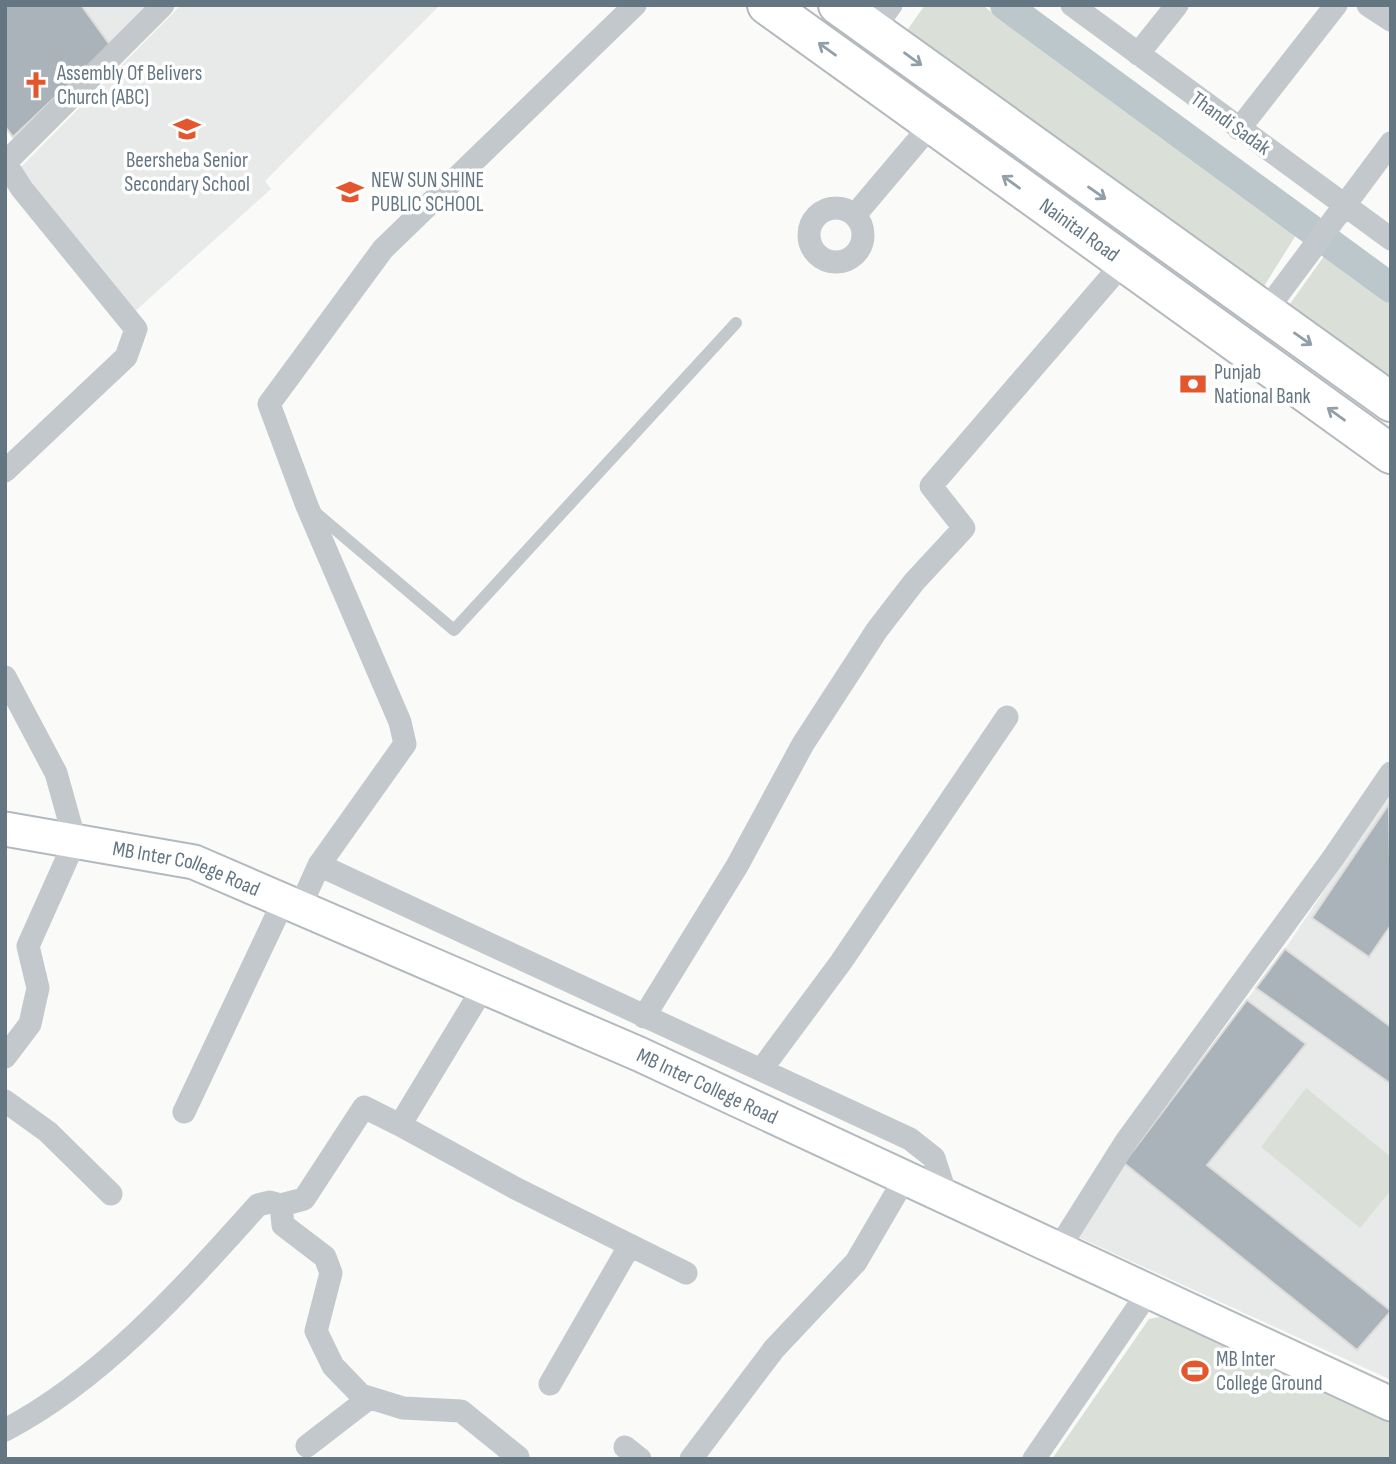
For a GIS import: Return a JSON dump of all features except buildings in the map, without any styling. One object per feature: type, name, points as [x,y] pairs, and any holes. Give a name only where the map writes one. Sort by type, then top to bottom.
[{"type":"highway","name":"Nainital Road","points":[[767,5],[1391,454]]},
{"type":"highway","name":"Nainital Road","points":[[838,5],[882,18],[1265,312],[1391,401]]},
{"type":"street","points":[[5,471],[126,357],[136,329],[22,189],[6,164],[163,5]]},
{"type":"street","points":[[184,1112],[292,904],[405,744],[400,722],[307,506],[269,404],[383,249],[635,5]]},
{"type":"street","name":"Thandi Sadak","points":[[1072,5],[1391,239]]},
{"type":"street","points":[[1138,54],[1177,5]]},
{"type":"street","points":[[1239,129],[1336,5]]},
{"type":"street","points":[[1368,5],[1391,20]]},
{"type":"street","points":[[855,215],[931,125]]},
{"type":"street","points":[[1265,312],[1391,143]]},
{"type":"street","points":[[644,1017],[737,866],[803,744],[877,630],[914,582],[964,527],[931,486],[1123,263]]},
{"type":"street","points":[[5,677],[56,773],[75,841],[28,946],[38,988],[30,1024],[5,1057]]},
{"type":"street","points":[[761,1070],[841,962],[1007,717]]},
{"type":"street","points":[[1057,1251],[1127,1140],[1333,858],[1391,773]]},
{"type":"street","name":"MB Inter College Road","points":[[5,830],[194,862],[639,1054],[1147,1294],[1391,1404]]},
{"type":"street","points":[[319,865],[910,1139],[934,1158],[947,1198]]},
{"type":"street","points":[[400,1125],[482,988]]},
{"type":"street","points":[[5,1101],[48,1132],[111,1194]]},
{"type":"street","points":[[5,1430],[38,1413],[159,1314],[258,1205],[270,1202],[281,1206],[303,1199],[364,1107],[686,1273]]},
{"type":"street","points":[[691,1459],[775,1349],[856,1262],[905,1178]]},
{"type":"street","points":[[281,1206],[283,1225],[325,1257],[331,1273],[316,1331],[333,1366],[368,1399],[403,1408],[461,1411],[518,1457]]},
{"type":"street","points":[[550,1384],[629,1245]]},
{"type":"street","points":[[1034,1459],[1147,1294]]},
{"type":"street","points":[[307,1446],[368,1399]]},
{"type":"lane","points":[[307,506],[454,630],[736,323]]},
{"type":"shaded area","points":[[81,5],[150,5],[110,45]]},
{"type":"shaded area","name":"Beersheba Senior Secondary School","points":[[181,5],[440,5],[265,181],[271,189],[133,313],[20,168]]},
{"type":"shaded area","points":[[925,5],[982,5],[1296,235],[1261,291],[903,36]]},
{"type":"shaded area","points":[[1327,252],[1391,299],[1391,383],[1287,308]]},
{"type":"shaded area","points":[[1391,791],[1391,1380],[1078,1237],[1124,1163],[1285,949]]},
{"type":"shaded area","points":[[1306,1088],[1391,1157],[1391,1190],[1360,1228],[1261,1147]]},
{"type":"shaded area","name":"MB Inter College Ground","points":[[1160,1317],[1391,1423],[1391,1459],[1052,1459],[1149,1319]]},
{"type":"waterway","points":[[1005,5],[1391,288]]},
{"type":"place","name":"Assembly Of Belivers Church (ABC)","points":[[36,85]]},
{"type":"place","name":"Beersheba Senior Secondary School","points":[[187,129]]},
{"type":"place","name":"NEW SUN SHINE PUBLIC SCHOOL","points":[[350,192]]},
{"type":"place","name":"Punjab National Bank","points":[[1193,384]]},
{"type":"place","name":"MB Inter College Ground","points":[[1195,1371]]}]
